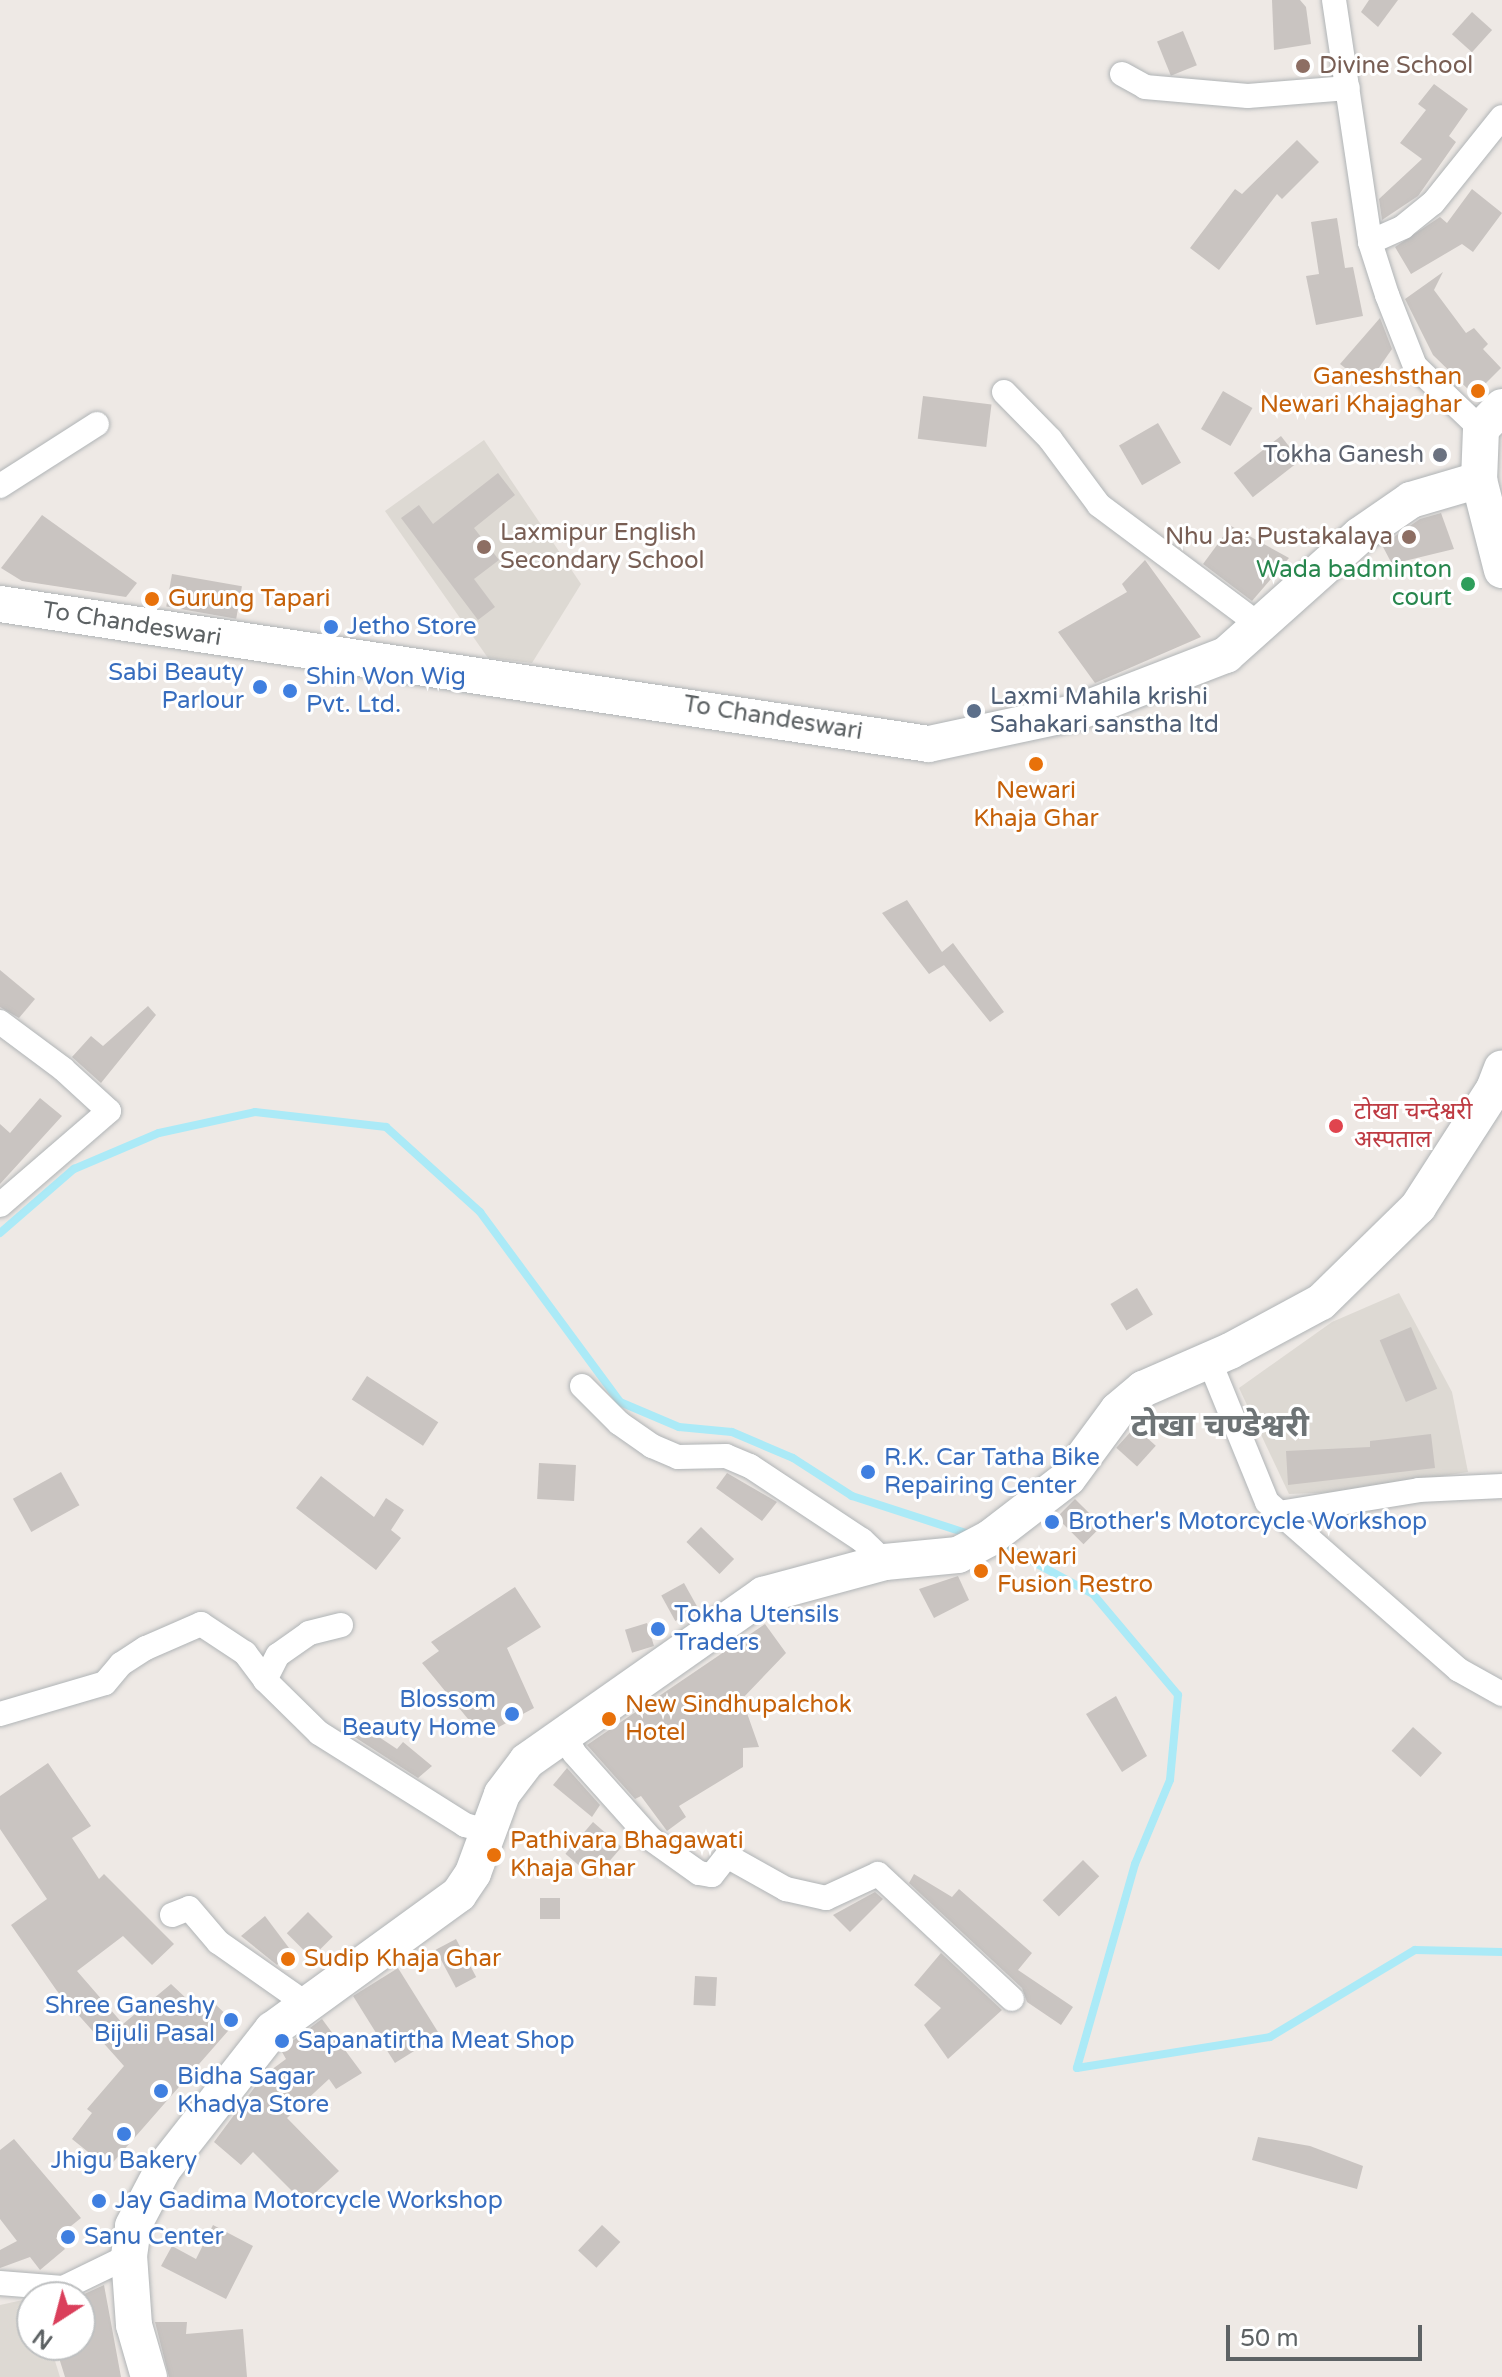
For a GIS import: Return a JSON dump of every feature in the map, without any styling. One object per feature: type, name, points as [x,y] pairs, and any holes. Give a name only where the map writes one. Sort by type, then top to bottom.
[{"type":"street","points":[[1334,0],[1370,242],[1407,355],[1491,418],[1490,490],[1502,570]]},
{"type":"street","points":[[1122,74],[1145,87],[1248,96],[1348,88]]},
{"type":"street","points":[[1370,242],[1403,227],[1433,203],[1502,117]]},
{"type":"street","points":[[1004,392],[1050,439],[1099,505],[1262,627]]},
{"type":"street","points":[[0,486],[97,424]]},
{"type":"street","name":"To Chandeswari","points":[[0,604],[929,744],[1078,712],[1226,655],[1262,627],[1360,535],[1411,500],[1490,490]]},
{"type":"street","points":[[0,1022],[63,1069],[109,1111],[0,1205]]},
{"type":"street","points":[[149,2377],[134,2325],[129,2256],[133,2226],[163,2169],[237,2070],[305,2003],[459,1894],[473,1873],[487,1831],[513,1775],[564,1733],[763,1595],[885,1562],[958,1555],[1016,1518],[1068,1478],[1118,1410],[1143,1389],[1209,1360],[1321,1302],[1418,1207],[1494,1089],[1502,1068]]},
{"type":"street","points":[[1209,1360],[1256,1478],[1279,1513],[1459,1670],[1502,1694]]},
{"type":"street","points":[[582,1386],[619,1423],[652,1446],[678,1457],[726,1456],[750,1466],[862,1540],[885,1562]]},
{"type":"street","points":[[1279,1513],[1443,1487],[1502,1486]]},
{"type":"street","points":[[0,1714],[105,1683],[121,1664],[146,1648],[201,1624],[245,1653],[265,1680],[319,1733],[465,1825],[487,1831]]},
{"type":"street","points":[[265,1680],[278,1655],[309,1633],[341,1625]]},
{"type":"street","points":[[564,1733],[574,1753],[651,1839],[699,1873],[712,1875],[727,1856],[786,1889],[826,1898],[878,1874],[1012,1999]]},
{"type":"street","points":[[172,1915],[189,1908],[218,1942],[305,2003]]},
{"type":"street","points":[[0,2283],[63,2288],[129,2256]]},
{"type":"shaded area","name":"Laxmipur English Secondary School","points":[[484,440],[581,584],[532,663],[488,658],[385,511]]},
{"type":"shaded area","points":[[1399,1293],[1452,1392],[1468,1472],[1342,1492],[1289,1494],[1239,1388],[1332,1322]]},
{"type":"shaded area","points":[[16,2302],[16,2361],[55,2361],[60,2377],[0,2377],[0,2305]]},
{"type":"building","points":[[1272,0],[1300,0],[1306,7],[1311,44],[1274,50]]},
{"type":"building","points":[[1369,0],[1398,0],[1378,27],[1361,12]]},
{"type":"building","points":[[1472,12],[1492,30],[1472,52],[1452,34]]},
{"type":"building","points":[[1183,31],[1197,65],[1171,76],[1157,41]]},
{"type":"building","points":[[1434,84],[1468,109],[1449,136],[1456,142],[1418,196],[1382,220],[1379,199],[1422,159],[1400,143],[1426,110],[1418,104]]},
{"type":"building","points":[[1297,140],[1319,162],[1282,199],[1277,194],[1219,270],[1190,248],[1235,189],[1242,194]]},
{"type":"building","points":[[1472,189],[1502,213],[1473,252],[1462,244],[1411,274],[1395,247],[1440,217],[1447,223]]},
{"type":"building","points":[[1337,218],[1345,268],[1353,267],[1363,316],[1316,325],[1306,276],[1319,274],[1311,222]]},
{"type":"building","points":[[1443,272],[1434,290],[1466,333],[1474,328],[1488,344],[1483,349],[1501,368],[1474,395],[1433,355],[1405,299]]},
{"type":"building","points":[[1380,318],[1392,349],[1367,385],[1340,364]]},
{"type":"building","points":[[1223,391],[1252,408],[1230,446],[1201,429]]},
{"type":"building","points":[[923,396],[991,404],[986,447],[918,439]]},
{"type":"building","points":[[1158,423],[1181,463],[1142,485],[1119,446]]},
{"type":"building","points":[[1281,436],[1300,460],[1253,497],[1234,473]]},
{"type":"building","points":[[498,473],[515,495],[474,528],[499,560],[474,579],[495,607],[478,620],[401,518],[419,505],[433,524]]},
{"type":"building","points":[[1441,513],[1454,549],[1392,564],[1382,545],[1420,519]]},
{"type":"building","points":[[42,515],[137,583],[126,597],[22,581],[1,568]]},
{"type":"building","points":[[1231,526],[1289,558],[1252,601],[1203,564]]},
{"type":"building","points":[[1145,560],[1201,637],[1095,683],[1058,632],[1127,592],[1122,584]]},
{"type":"building","points":[[172,574],[242,586],[236,619],[166,606]]},
{"type":"building","points":[[907,900],[942,952],[953,943],[1004,1012],[990,1022],[944,965],[929,974],[882,913]]},
{"type":"building","points":[[0,970],[35,999],[19,1018],[0,1007]]},
{"type":"building","points":[[148,1006],[156,1015],[101,1083],[72,1057],[91,1036],[103,1046]]},
{"type":"building","points":[[40,1098],[62,1116],[0,1184],[0,1124],[10,1133]]},
{"type":"building","points":[[1137,1288],[1153,1315],[1126,1331],[1110,1304]]},
{"type":"building","points":[[1411,1327],[1437,1389],[1406,1402],[1380,1340]]},
{"type":"building","points":[[367,1376],[438,1422],[423,1446],[352,1399]]},
{"type":"building","points":[[1135,1427],[1156,1446],[1137,1467],[1116,1448]]},
{"type":"building","points":[[1431,1434],[1435,1468],[1288,1485],[1286,1451],[1370,1447],[1370,1441]]},
{"type":"building","points":[[539,1463],[576,1465],[574,1501],[537,1499]]},
{"type":"building","points":[[61,1472],[79,1505],[31,1532],[13,1499]]},
{"type":"building","points":[[727,1473],[777,1502],[762,1521],[716,1488]]},
{"type":"building","points":[[321,1476],[374,1517],[386,1498],[404,1510],[391,1530],[401,1538],[376,1570],[296,1508]]},
{"type":"building","points":[[1075,1499],[1102,1526],[1083,1544],[1057,1517]]},
{"type":"building","points":[[701,1527],[734,1559],[720,1574],[686,1542]]},
{"type":"building","points":[[958,1576],[969,1600],[934,1618],[919,1589]]},
{"type":"building","points":[[684,1583],[698,1608],[675,1621],[661,1596]]},
{"type":"building","points":[[515,1587],[541,1627],[507,1648],[534,1708],[482,1736],[422,1663],[439,1651],[431,1642]]},
{"type":"building","points":[[647,1623],[654,1646],[632,1653],[625,1630]]},
{"type":"building","points":[[765,1624],[786,1653],[742,1699],[759,1747],[743,1748],[743,1767],[679,1806],[686,1817],[667,1831],[641,1796],[635,1799],[587,1745]]},
{"type":"building","points":[[1116,1696],[1147,1756],[1122,1772],[1086,1714]]},
{"type":"building","points":[[361,1725],[397,1749],[403,1742],[432,1766],[418,1778],[353,1736]]},
{"type":"building","points":[[1413,1727],[1442,1753],[1421,1777],[1392,1751]]},
{"type":"building","points":[[48,1763],[91,1826],[72,1838],[99,1879],[104,1874],[174,1944],[152,1965],[123,1936],[77,1971],[123,2024],[171,1984],[205,2016],[215,2004],[235,2023],[108,2168],[72,2139],[92,2113],[87,2109],[124,2066],[57,1991],[11,1925],[47,1899],[0,1829],[0,1796]]},
{"type":"building","points":[[567,1768],[600,1805],[592,1817],[553,1785]]},
{"type":"building","points":[[593,1822],[622,1847],[594,1879],[565,1854]]},
{"type":"building","points":[[1083,1860],[1099,1876],[1059,1917],[1043,1900]]},
{"type":"building","points":[[914,1874],[952,1897],[959,1889],[1032,1953],[1018,1970],[1073,2007],[1061,2025],[1027,2002],[1022,1988],[909,1883]]},
{"type":"building","points":[[875,1892],[883,1899],[850,1932],[833,1915]]},
{"type":"building","points":[[540,1898],[560,1898],[560,1919],[540,1919]]},
{"type":"building","points":[[308,1912],[333,1937],[312,1958],[287,1933]]},
{"type":"building","points":[[265,1916],[292,1952],[277,1965],[241,1936]]},
{"type":"building","points":[[456,1939],[476,1977],[456,1988],[436,1950]]},
{"type":"building","points":[[941,1953],[1002,2010],[948,2059],[924,2025],[941,2008],[914,1985]]},
{"type":"building","points":[[398,1968],[440,2035],[395,2063],[353,1996]]},
{"type":"building","points":[[695,1976],[717,1977],[715,2006],[693,2005]]},
{"type":"building","points":[[322,2019],[362,2073],[336,2089],[329,2079],[287,2118],[339,2171],[304,2203],[253,2152],[241,2165],[214,2142],[263,2076],[286,2059],[282,2052],[287,2045]]},
{"type":"building","points":[[1258,2137],[1310,2146],[1363,2166],[1357,2189],[1252,2160]]},
{"type":"building","points":[[14,2139],[81,2218],[56,2238],[65,2249],[40,2270],[30,2257],[0,2268],[0,2250],[17,2241],[0,2219],[0,2150]]},
{"type":"building","points":[[213,2225],[253,2246],[226,2299],[161,2266],[172,2246],[196,2259]]},
{"type":"building","points":[[602,2225],[620,2242],[596,2268],[578,2251]]},
{"type":"building","points":[[104,2285],[121,2377],[65,2377],[60,2361],[96,2361],[96,2289]]},
{"type":"building","points":[[155,2322],[187,2322],[186,2334],[243,2329],[247,2377],[169,2377]]},
{"type":"waterway","points":[[0,1233],[74,1169],[159,1133],[255,1112],[386,1127],[480,1212],[620,1402],[679,1427],[732,1432],[793,1458],[852,1496],[972,1535]]},
{"type":"waterway","points":[[1000,1544],[1093,1594],[1178,1695],[1170,1780],[1135,1864],[1077,2068],[1270,2037],[1415,1950],[1502,1952]]},
{"type":"place","name":"Divine School","points":[[1303,66]]},
{"type":"place","name":"Ganeshsthan Newari Khajaghar","points":[[1478,391]]},
{"type":"place","name":"Tokha Ganesh","points":[[1440,455]]},
{"type":"place","name":"Nhu Ja: Pustakalaya","points":[[1409,537]]},
{"type":"place","name":"Laxmipur English Secondary School","points":[[484,547]]},
{"type":"place","name":"Wada badminton court","points":[[1468,584]]},
{"type":"place","name":"Gurung Tapari","points":[[152,599]]},
{"type":"place","name":"Jetho Store","points":[[331,627]]},
{"type":"place","name":"Sabi Beauty Parlour","points":[[260,687]]},
{"type":"place","name":"Shin Won Wig Pvt. Ltd.","points":[[290,691]]},
{"type":"place","name":"Laxmi Mahila krishi Sahakari sanstha ltd","points":[[974,711]]},
{"type":"place","name":"Newari Khaja Ghar","points":[[1036,764]]},
{"type":"place","name":"टोखा चन्देश्वरी अस्पताल","points":[[1336,1126]]},
{"type":"place","name":"R.K. Car Tatha Bike Repairing Center","points":[[868,1472]]},
{"type":"place","name":"Brother's Motorcycle Workshop","points":[[1052,1522]]},
{"type":"place","name":"Newari Fusion Restro","points":[[981,1571]]},
{"type":"place","name":"Tokha Utensils Traders","points":[[658,1629]]},
{"type":"place","name":"Blossom Beauty Home","points":[[512,1714]]},
{"type":"place","name":"New Sindhupalchok Hotel","points":[[609,1719]]},
{"type":"place","name":"Pathivara Bhagawati Khaja Ghar","points":[[494,1855]]},
{"type":"place","name":"Sudip Khaja Ghar","points":[[288,1959]]},
{"type":"place","name":"Shree Ganeshy Bijuli Pasal","points":[[231,2020]]},
{"type":"place","name":"Sapanatirtha Meat Shop","points":[[282,2041]]},
{"type":"place","name":"Bidha Sagar Khadya Store","points":[[161,2091]]},
{"type":"place","name":"Jhigu Bakery","points":[[124,2134]]},
{"type":"place","name":"Jay Gadima Motorcycle Workshop","points":[[99,2201]]},
{"type":"place","name":"Sanu Center","points":[[68,2237]]},
{"type":"district","name":"टोखा चण्डेश्वरी","points":[[1220,1426]]}]
